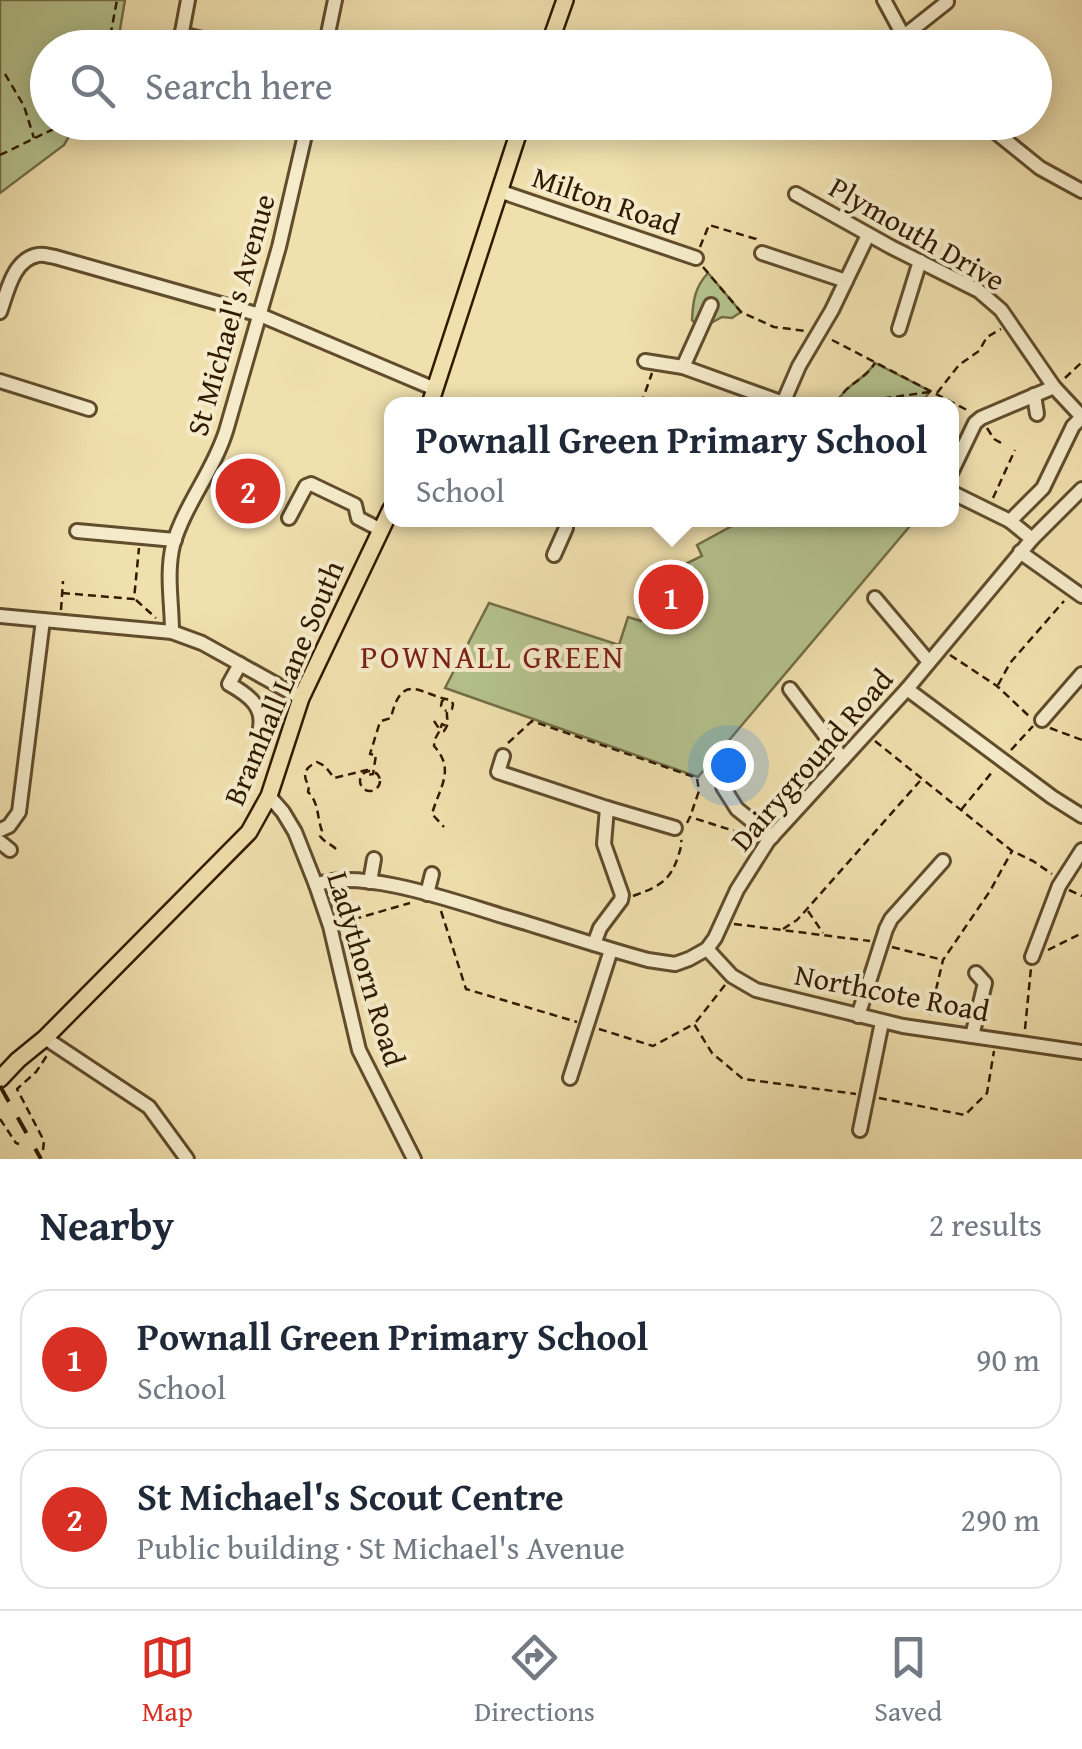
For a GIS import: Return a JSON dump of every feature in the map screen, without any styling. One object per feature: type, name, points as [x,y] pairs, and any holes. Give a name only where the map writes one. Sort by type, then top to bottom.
[{"type":"main road","points":[[556,30],[561,2]]},
{"type":"main road","points":[[433,397],[516,140]]},
{"type":"main road","name":"Bramhall Lane South","points":[[0,1080],[18,1060],[50,1042],[248,832],[269,796],[301,698],[384,523]]},
{"type":"street","points":[[182,30],[188,0]]},
{"type":"street","points":[[329,30],[335,0]]},
{"type":"street","points":[[884,0],[900,30]]},
{"type":"street","points":[[919,30],[948,2]]},
{"type":"street","name":"St Michael's Avenue","points":[[172,632],[170,560],[175,540],[192,499],[219,454],[279,247],[304,140]]},
{"type":"street","points":[[1005,140],[1040,168],[1082,191]]},
{"type":"street","name":"Milton Road","points":[[499,191],[696,258]]},
{"type":"street","name":"Plymouth Drive","points":[[796,194],[978,290],[1001,310],[1054,388],[1082,417]]},
{"type":"street","points":[[789,397],[817,332],[832,310],[868,235]]},
{"type":"street","points":[[762,253],[846,280]]},
{"type":"street","points":[[0,312],[10,281],[22,263],[36,255],[56,257],[260,315],[433,397]]},
{"type":"street","points":[[899,328],[920,262]]},
{"type":"street","points":[[683,367],[711,305]]},
{"type":"street","points":[[650,361],[683,367],[767,397]]},
{"type":"street","points":[[0,381],[89,409]]},
{"type":"street","points":[[959,456],[981,418],[1054,388]]},
{"type":"street","points":[[1034,395],[1037,414]]},
{"type":"street","points":[[1010,521],[1043,488],[1082,417]]},
{"type":"street","points":[[289,518],[306,486],[311,484],[355,505],[358,518],[381,530]]},
{"type":"street","name":"Dairyground Road","points":[[707,949],[716,938],[737,890],[770,839],[907,689],[1020,552],[1082,490]]},
{"type":"street","points":[[959,495],[1010,521],[1032,539]]},
{"type":"street","points":[[554,556],[566,527]]},
{"type":"street","points":[[76,532],[175,540]]},
{"type":"street","points":[[1020,552],[1078,593]]},
{"type":"street","points":[[875,598],[930,662]]},
{"type":"street","points":[[0,616],[172,632],[301,698]]},
{"type":"street","points":[[0,830],[19,812],[43,620]]},
{"type":"street","points":[[240,664],[229,684],[256,704],[262,720],[260,732]]},
{"type":"street","points":[[1039,721],[1082,674]]},
{"type":"street","points":[[790,688],[843,759]]},
{"type":"street","points":[[907,689],[1082,816]]},
{"type":"street","points":[[503,756],[498,772],[675,828]]},
{"type":"street","points":[[722,787],[736,809],[770,839]]},
{"type":"street","name":"Ladythorn Road","points":[[269,796],[294,832],[316,885],[330,926],[359,1050],[414,1159]]},
{"type":"street","points":[[594,944],[600,928],[621,900],[622,889],[604,844],[607,808]]},
{"type":"street","points":[[1032,956],[1062,881],[1082,850]]},
{"type":"street","points":[[370,882],[374,860]]},
{"type":"street","points":[[858,1016],[891,919],[943,860]]},
{"type":"street","points":[[432,874],[432,895]]},
{"type":"street","points":[[316,885],[342,880],[370,882],[432,895],[648,960],[675,964],[707,949]]},
{"type":"street","name":"Northcote Road","points":[[707,949],[732,976],[756,990],[926,1031],[1082,1052]]},
{"type":"street","points":[[570,1078],[611,950]]},
{"type":"street","points":[[972,1036],[986,983],[976,973]]},
{"type":"street","points":[[860,1130],[882,1022]]},
{"type":"street","points":[[50,1042],[149,1106],[187,1159]]},
{"type":"path","points":[[111,30],[116,0]]},
{"type":"path","points":[[5,74],[30,125]]},
{"type":"path","points":[[0,155],[35,140]]},
{"type":"path","points":[[762,253],[756,239],[709,225],[696,258],[742,312],[774,328],[817,332],[942,397]]},
{"type":"path","points":[[936,394],[959,365],[980,350],[987,337],[1010,323]]},
{"type":"path","points":[[642,397],[650,361]]},
{"type":"path","points":[[1054,388],[1082,362]]},
{"type":"path","points":[[840,397],[875,363]]},
{"type":"path","points":[[894,397],[930,392]]},
{"type":"path","points":[[926,397],[930,392]]},
{"type":"path","points":[[959,406],[981,418],[994,439],[1003,444]]},
{"type":"path","points":[[988,508],[1015,450]]},
{"type":"path","points":[[134,599],[139,544]]},
{"type":"path","points":[[60,621],[63,581]]},
{"type":"path","points":[[997,686],[1010,663],[1078,593]]},
{"type":"path","points":[[62,594],[134,599],[172,632]]},
{"type":"path","points":[[940,648],[997,686],[1039,721],[1082,740]]},
{"type":"path","points":[[336,850],[320,836],[313,797],[304,778],[309,766],[317,762],[334,778],[369,770],[376,756],[370,754],[379,725],[392,718],[402,693],[418,689],[451,700],[452,709],[447,712]]},
{"type":"path","points":[[440,730],[447,728],[449,720],[447,712],[441,709],[444,700]]},
{"type":"path","points":[[434,720],[440,730]]},
{"type":"path","points":[[503,756],[508,740],[532,721],[698,778],[699,791],[690,817],[686,825],[675,828],[682,843],[668,880],[621,900]]},
{"type":"path","points":[[961,810],[1039,721]]},
{"type":"path","points":[[440,730],[434,746],[446,766],[445,781],[438,790],[432,814],[444,827]]},
{"type":"path","points":[[866,734],[1012,851],[1062,881]]},
{"type":"path","points":[[782,930],[808,910],[921,780]]},
{"type":"path","points":[[690,817],[770,839]]},
{"type":"path","points":[[926,1031],[943,960],[1012,851]]},
{"type":"path","points":[[330,926],[432,895],[466,989],[653,1046],[694,1024],[732,976]]},
{"type":"path","points":[[808,910],[824,934]]},
{"type":"path","points":[[723,923],[864,939],[943,960]]},
{"type":"path","points":[[1023,1043],[1032,956],[1082,933]]},
{"type":"path","points":[[694,1024],[712,1053],[743,1079],[966,1115],[987,1093],[996,1039]]},
{"type":"path","points":[[43,1150],[44,1141],[17,1089],[36,1072],[50,1042]]},
{"type":"path","points":[[0,1119],[20,1144]]},
{"type":"green space","points":[[0,0],[125,0],[120,30],[30,30],[30,140],[67,140],[0,193]]},
{"type":"green space","points":[[708,273],[741,312],[700,329],[692,320],[693,306],[697,289]]},
{"type":"green space","points":[[875,363],[930,391],[926,397],[841,397]]},
{"type":"green space","points":[[730,527],[909,527],[698,777],[445,688],[489,603],[619,645],[628,617],[641,621],[670,616],[689,583],[679,567],[702,556],[697,545]]},
{"type":"railway","points":[[0,1086],[41,1159]]},
{"type":"place","name":"St Michael's Scout Centre","points":[[248,491]]},
{"type":"place","name":"Pownall Green Primary School","points":[[671,597]]},
{"type":"district","name":"POWNALL GREEN","points":[[493,657]]}]
